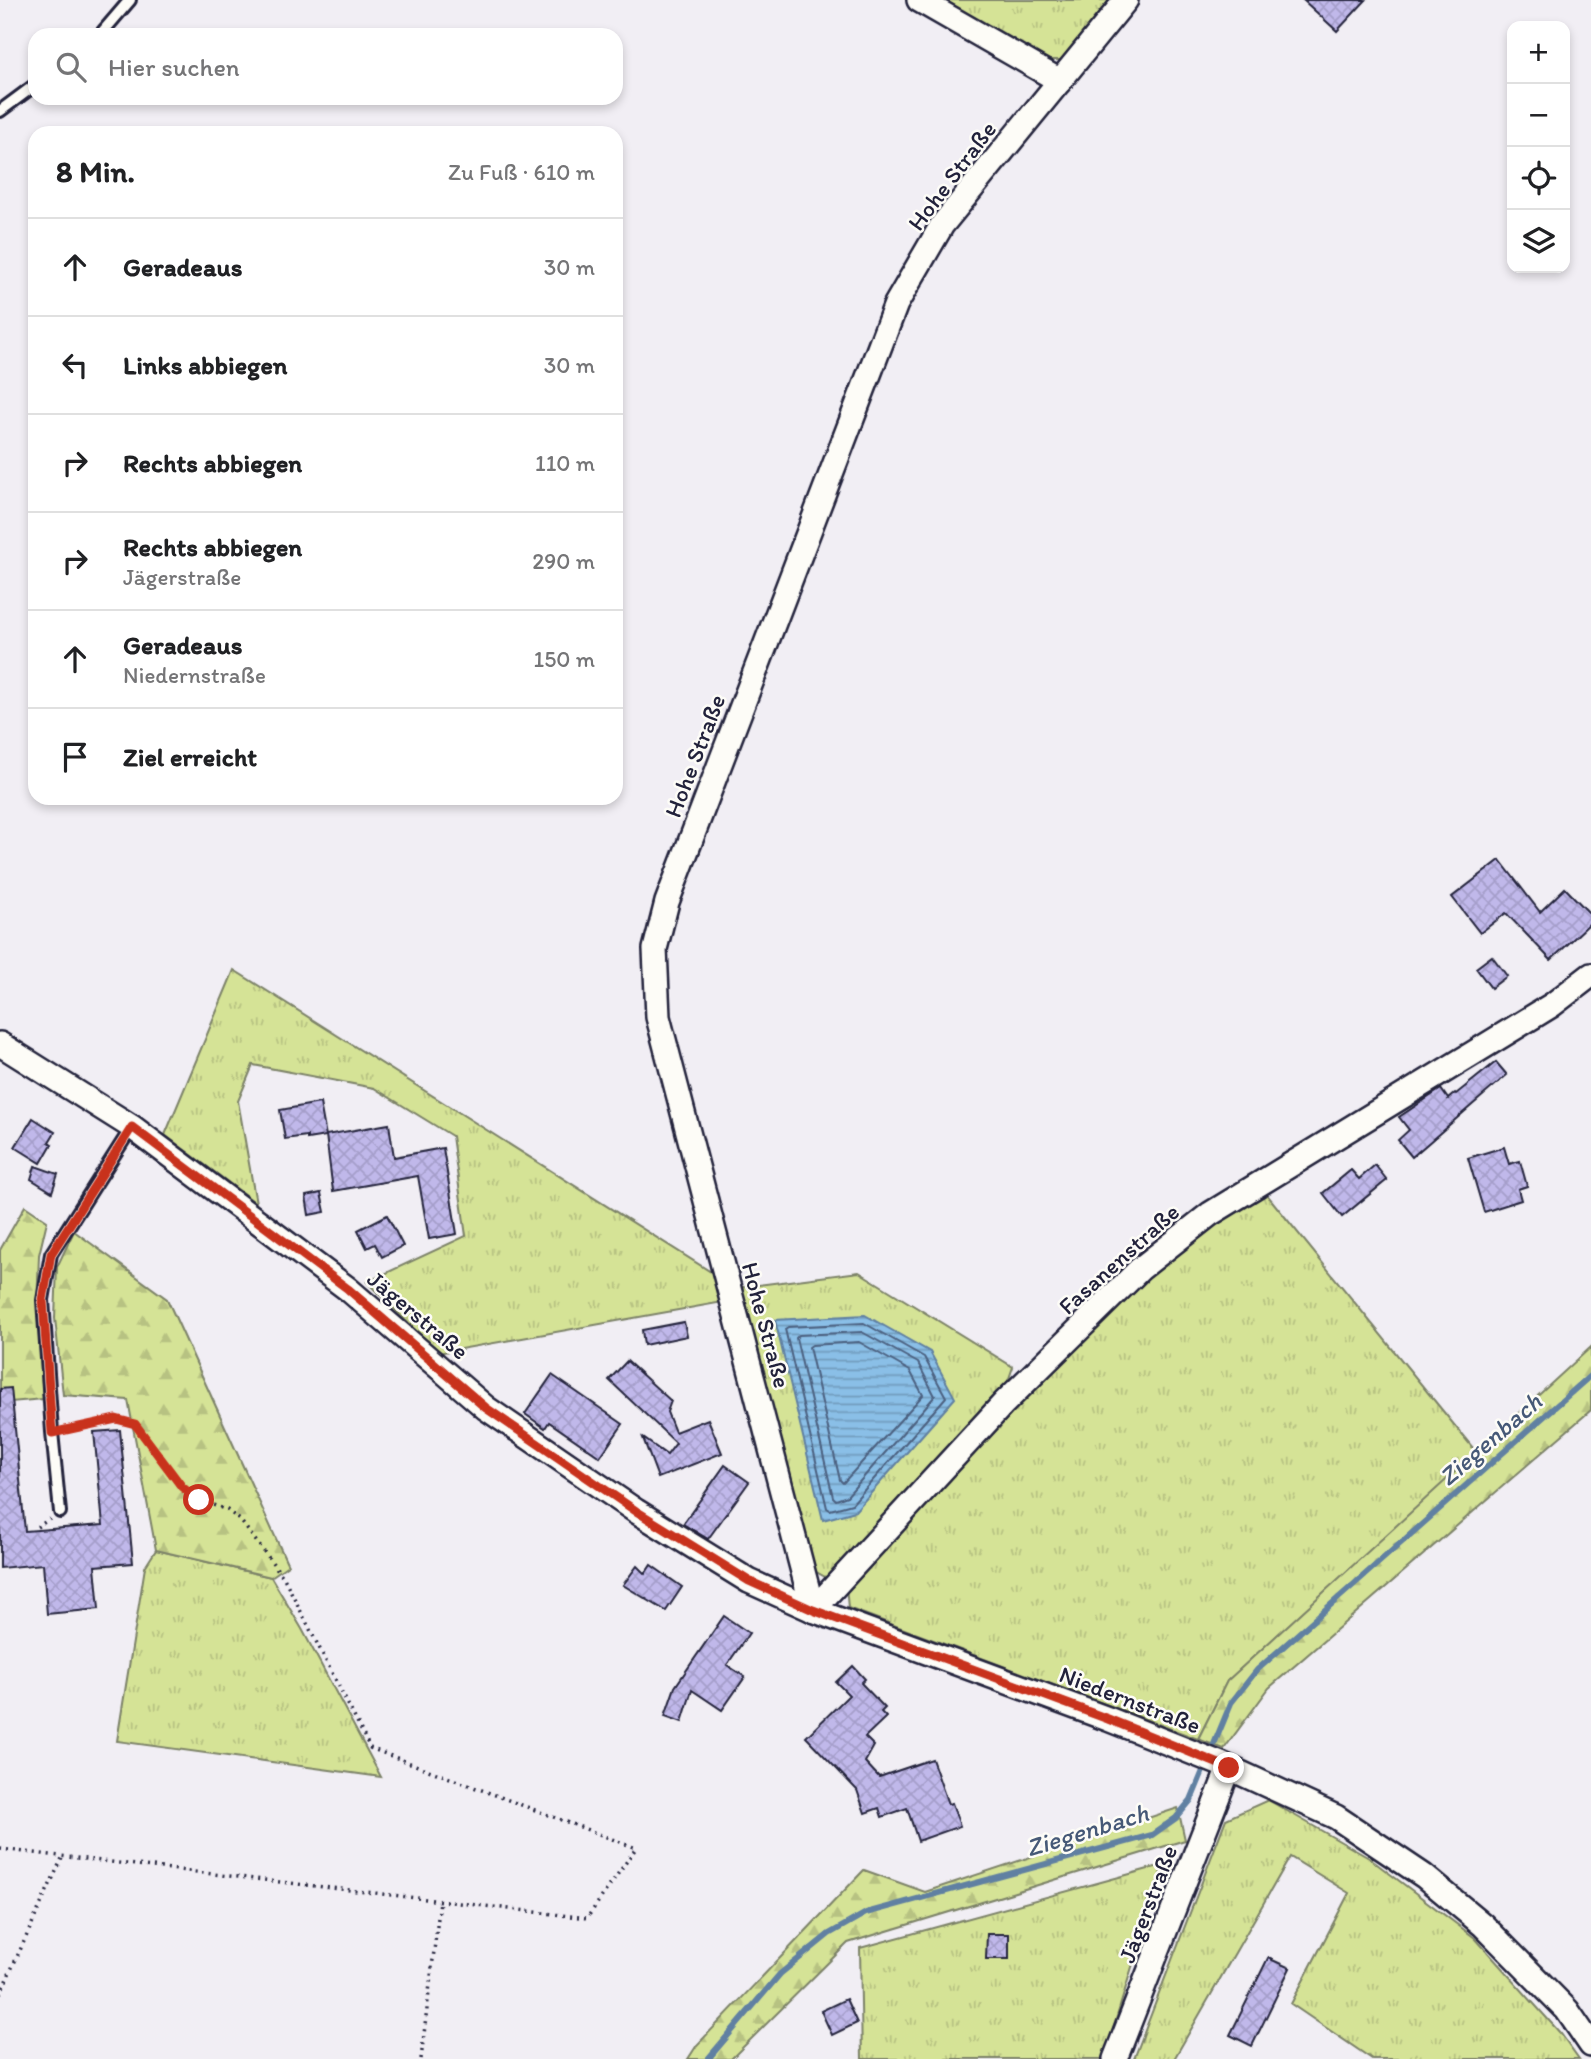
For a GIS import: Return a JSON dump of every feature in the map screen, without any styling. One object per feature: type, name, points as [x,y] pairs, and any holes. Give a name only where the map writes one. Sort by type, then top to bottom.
[{"type":"street","points":[[919,0],[1060,81]]},
{"type":"street","name":"Hohe Straße","points":[[813,1610],[658,1017],[655,949],[667,902],[896,304],[943,225],[1126,0]]},
{"type":"street","name":"Fasanenstraße","points":[[813,1610],[1004,1403],[1140,1269],[1210,1214],[1552,1005],[1591,975]]},
{"type":"street","name":"Jägerstraße","points":[[0,1044],[132,1127],[348,1289],[486,1408],[636,1511],[737,1574],[813,1610]]},
{"type":"street","name":"Niedernstraße","points":[[813,1610],[1108,1719],[1225,1766],[1336,1817],[1424,1876],[1492,1934],[1567,2010],[1591,2045]]},
{"type":"street","name":"Jägerstraße","points":[[1115,2059],[1225,1766]]},
{"type":"lane","points":[[106,28],[130,0]]},
{"type":"lane","points":[[0,111],[28,90]]},
{"type":"lane","points":[[60,1512],[43,1300],[51,1254],[132,1127]]},
{"type":"path","points":[[0,1849],[587,1918],[636,1848],[370,1748],[284,1578],[240,1521],[227,1510],[199,1500],[182,1487],[135,1424],[116,1419],[52,1433]]},
{"type":"path","points":[[0,1994],[64,1856]]},
{"type":"path","points":[[421,2059],[440,1900]]},
{"type":"green space","points":[[936,0],[1111,0],[1061,60],[1041,60]]},
{"type":"green space","points":[[234,970],[714,1274],[723,1302],[438,1353],[367,1282],[466,1236],[452,1136],[374,1088],[253,1065],[238,1101],[256,1203],[165,1135]]},
{"type":"green space","points":[[1264,1191],[1477,1453],[1227,1681],[1198,1739],[848,1608],[846,1586],[1146,1274]]},
{"type":"green space","points":[[25,1206],[47,1221],[39,1255],[37,1308],[43,1399],[0,1403],[0,1250]]},
{"type":"green space","points":[[74,1231],[167,1299],[288,1565],[271,1577],[156,1550],[128,1400],[63,1395],[55,1318],[57,1267]]},
{"type":"green space","points":[[859,1272],[1013,1367],[1007,1384],[827,1578],[811,1569],[735,1288]]},
{"type":"green space","points":[[1591,1347],[1591,1410],[1269,1688],[1224,1749],[1198,1739],[1227,1681]]},
{"type":"green space","points":[[156,1550],[271,1577],[302,1629],[381,1777],[117,1741],[145,1567]]},
{"type":"green space","points":[[1268,1800],[1369,1858],[1475,1938],[1561,2034],[1579,2059],[1372,2059],[1291,2004],[1349,1893],[1290,1857],[1174,2059],[1134,2059],[1226,1819]]},
{"type":"green space","points":[[1178,1808],[1185,1840],[848,1943],[731,2059],[688,2059],[697,2045],[864,1870],[925,1892]]},
{"type":"green space","points":[[1163,1865],[1104,2059],[862,2059],[860,1948]]},
{"type":"water","points":[[865,1315],[930,1352],[955,1398],[855,1511],[823,1520],[775,1320]]},
{"type":"building","points":[[1303,0],[1366,0],[1337,31]]},
{"type":"building","points":[[1500,860],[1540,912],[1565,888],[1591,915],[1591,922],[1551,960],[1506,913],[1480,933],[1452,897]]},
{"type":"building","points":[[1492,956],[1507,976],[1491,988],[1476,968]]},
{"type":"building","points":[[1496,1062],[1507,1075],[1412,1157],[1398,1140],[1409,1130],[1399,1117],[1441,1089],[1448,1099]]},
{"type":"building","points":[[320,1103],[326,1136],[285,1139],[280,1110]]},
{"type":"building","points":[[33,1118],[55,1132],[49,1142],[52,1144],[41,1163],[15,1147]]},
{"type":"building","points":[[389,1124],[394,1157],[443,1148],[457,1234],[429,1239],[418,1176],[333,1191],[326,1135]]},
{"type":"building","points":[[1504,1147],[1509,1164],[1520,1161],[1527,1186],[1518,1189],[1521,1200],[1484,1212],[1468,1158]]},
{"type":"building","points":[[1375,1165],[1387,1180],[1342,1217],[1323,1193],[1351,1170],[1359,1179]]},
{"type":"building","points":[[35,1166],[58,1174],[52,1192],[31,1179]]},
{"type":"building","points":[[321,1193],[325,1212],[309,1215],[306,1196]]},
{"type":"building","points":[[387,1215],[403,1246],[382,1257],[375,1244],[367,1248],[358,1230]]},
{"type":"building","points":[[684,1322],[687,1336],[644,1345],[642,1330]]},
{"type":"building","points":[[627,1361],[671,1401],[667,1412],[675,1432],[708,1419],[722,1453],[658,1478],[643,1438],[667,1455],[676,1443],[609,1380]]},
{"type":"building","points":[[552,1375],[623,1424],[600,1457],[549,1422],[545,1428],[525,1414]]},
{"type":"building","points":[[11,1388],[25,1531],[103,1525],[94,1432],[120,1430],[133,1563],[95,1566],[99,1609],[47,1614],[43,1564],[0,1568],[0,1389]]},
{"type":"building","points":[[725,1465],[749,1482],[708,1539],[683,1524]]},
{"type":"building","points":[[651,1565],[682,1587],[666,1611],[623,1585],[637,1566],[645,1574]]},
{"type":"building","points":[[724,1616],[749,1633],[727,1665],[745,1677],[722,1710],[692,1690],[682,1722],[665,1716],[675,1687]]},
{"type":"building","points":[[853,1666],[865,1679],[861,1683],[885,1708],[881,1712],[886,1717],[865,1737],[874,1746],[865,1762],[879,1777],[932,1759],[948,1804],[952,1803],[960,1826],[918,1841],[907,1808],[882,1817],[879,1808],[865,1813],[857,1790],[806,1737],[849,1695],[836,1682]]},
{"type":"building","points":[[987,1934],[1009,1934],[1009,1959],[986,1959]]},
{"type":"building","points":[[1268,1958],[1290,1968],[1252,2046],[1230,2035]]},
{"type":"building","points":[[846,1999],[857,2023],[832,2035],[821,2011]]},
{"type":"waterway","name":"Ziegenbach","points":[[708,2059],[780,1974],[829,1934],[866,1913],[1152,1835],[1176,1818],[1191,1800],[1231,1703],[1257,1670],[1591,1375]]},
{"type":"route","points":[[199,1500],[182,1487],[135,1424],[116,1419],[52,1433],[43,1300],[51,1254],[132,1127],[348,1289],[486,1408],[636,1511],[749,1581],[813,1610],[1108,1719],[1229,1768]]}]
